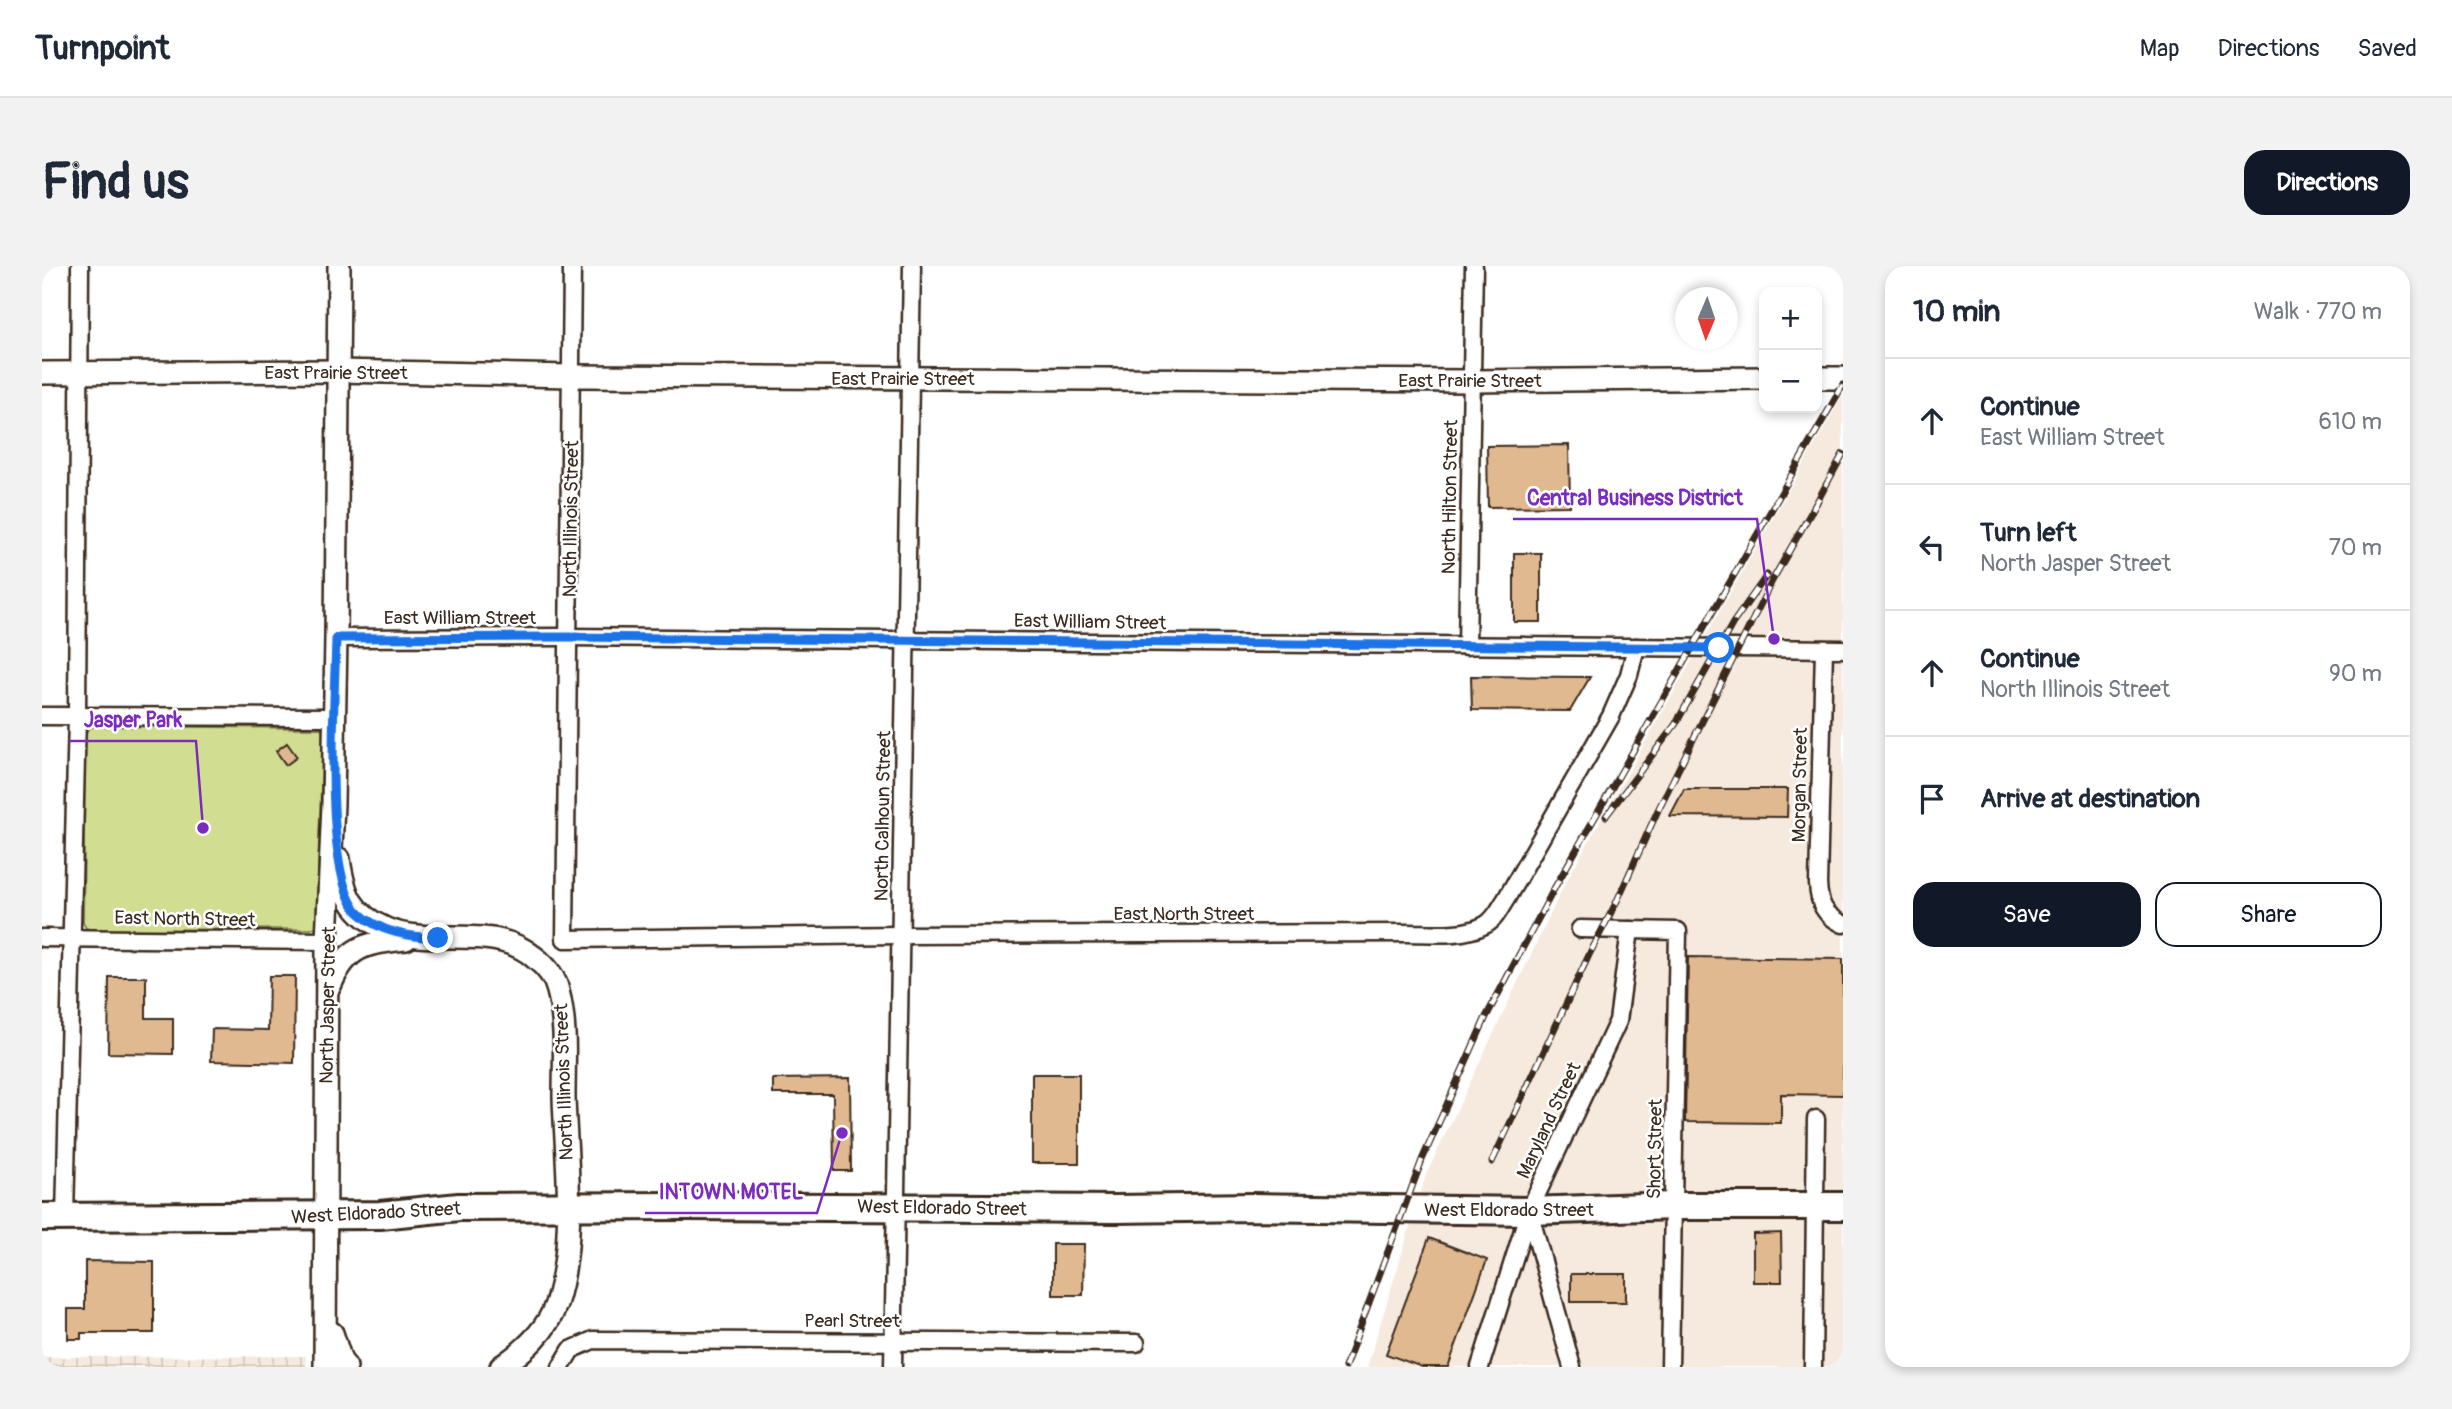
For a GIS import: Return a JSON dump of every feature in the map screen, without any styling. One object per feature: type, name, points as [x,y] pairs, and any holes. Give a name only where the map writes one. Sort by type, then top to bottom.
[{"type":"main road","name":"West Eldorado Street","points":[[54,1217],[325,1216],[380,1215],[458,1208],[687,1206],[1529,1211],[1674,1206],[1843,1206]]},
{"type":"street","points":[[54,1217],[73,938],[80,266]]},
{"type":"street","name":"North Jasper Street","points":[[325,1367],[327,941],[335,717],[338,266]]},
{"type":"street","name":"North Illinois Street","points":[[565,939],[572,266]]},
{"type":"street","name":"North Calhoun Street","points":[[893,1367],[912,266]]},
{"type":"street","name":"North Hilton Street","points":[[1466,646],[1474,266]]},
{"type":"street","name":"East Prairie Street","points":[[42,373],[337,371],[571,376],[1473,381],[1759,378]]},
{"type":"street","points":[[1822,378],[1843,378]]},
{"type":"street","name":"East William Street","points":[[336,638],[568,637],[1843,649]]},
{"type":"street","name":"East North Street","points":[[565,939],[1407,933],[1455,932],[1486,924],[1496,915],[1506,899],[1611,716],[1629,675],[1636,647]]},
{"type":"street","name":"Morgan Street","points":[[1824,649],[1818,884],[1823,910],[1837,921]]},
{"type":"street","points":[[42,716],[335,717]]},
{"type":"street","name":"North Illinois Street","points":[[333,804],[340,867],[349,901],[359,914],[376,925],[415,937],[493,939],[509,942],[535,957],[554,980],[562,1015],[567,1208],[563,1278],[555,1307],[533,1341],[502,1367]]},
{"type":"street","points":[[1580,929],[1630,930]]},
{"type":"street","name":"Short Street","points":[[1630,930],[1678,931],[1670,1367]]},
{"type":"street","name":"Maryland Street","points":[[1480,1367],[1529,1211],[1618,1021],[1630,930]]},
{"type":"street","points":[[327,993],[343,960],[354,950],[368,944],[415,937]]},
{"type":"street","name":"East North Street","points":[[42,938],[327,941]]},
{"type":"street","points":[[1813,1367],[1816,1119]]},
{"type":"street","points":[[1529,1211],[1572,1367]]},
{"type":"street","points":[[326,1289],[336,1346],[346,1367]]},
{"type":"street","name":"Pearl Street","points":[[561,1367],[571,1350],[593,1340],[1136,1343]]},
{"type":"shaded area","points":[[1843,395],[1843,1367],[1367,1367],[1426,1175],[1565,883]]},
{"type":"shaded area","points":[[306,1356],[306,1367],[42,1367],[42,1357]]},
{"type":"green space","points":[[89,728],[321,728],[323,733],[316,927],[86,928],[83,923],[85,734]]},
{"type":"building","points":[[1569,445],[1570,506],[1488,507],[1487,446]]},
{"type":"building","points":[[1514,553],[1541,553],[1541,622],[1514,622]]},
{"type":"building","points":[[1471,676],[1590,677],[1570,711],[1472,710]]},
{"type":"building","points":[[287,743],[297,757],[286,765],[276,751]]},
{"type":"building","points":[[1684,789],[1788,789],[1787,817],[1670,816]]},
{"type":"building","points":[[1688,957],[1843,959],[1843,1095],[1781,1094],[1781,1123],[1685,1122]]},
{"type":"building","points":[[269,976],[295,976],[294,1063],[211,1061],[212,1029],[268,1030]]},
{"type":"building","points":[[109,977],[146,977],[146,1018],[173,1018],[173,1054],[108,1053]]},
{"type":"building","points":[[1032,1074],[1079,1074],[1079,1163],[1032,1163]]},
{"type":"building","points":[[850,1078],[851,1171],[834,1171],[833,1094],[773,1094],[773,1079]]},
{"type":"building","points":[[1781,1233],[1782,1282],[1753,1282],[1753,1234]]},
{"type":"building","points":[[1429,1238],[1487,1260],[1448,1367],[1422,1367],[1386,1354]]},
{"type":"building","points":[[1053,1244],[1084,1244],[1083,1295],[1053,1295]]},
{"type":"building","points":[[85,1261],[154,1262],[154,1333],[81,1333],[81,1339],[68,1339],[68,1309],[85,1309]]},
{"type":"building","points":[[1571,1274],[1626,1274],[1626,1302],[1571,1302]]},
{"type":"railway","points":[[1345,1367],[1422,1160],[1486,1017],[1555,887],[1843,385]]},
{"type":"railway","points":[[1813,509],[1843,454]]},
{"type":"railway","points":[[1492,1162],[1658,810],[1772,581],[1817,502]]},
{"type":"railway","points":[[1606,816],[1675,725],[1733,623],[1767,575]]},
{"type":"place","name":"Central Business District","points":[[1774,639]]},
{"type":"place","name":"Jasper Park","points":[[203,828]]},
{"type":"place","name":"INTOWN MOTEL","points":[[842,1133]]},
{"type":"route","points":[[438,938],[415,937],[376,925],[359,914],[349,901],[340,867],[333,804],[336,638],[568,637],[1719,648]]}]
